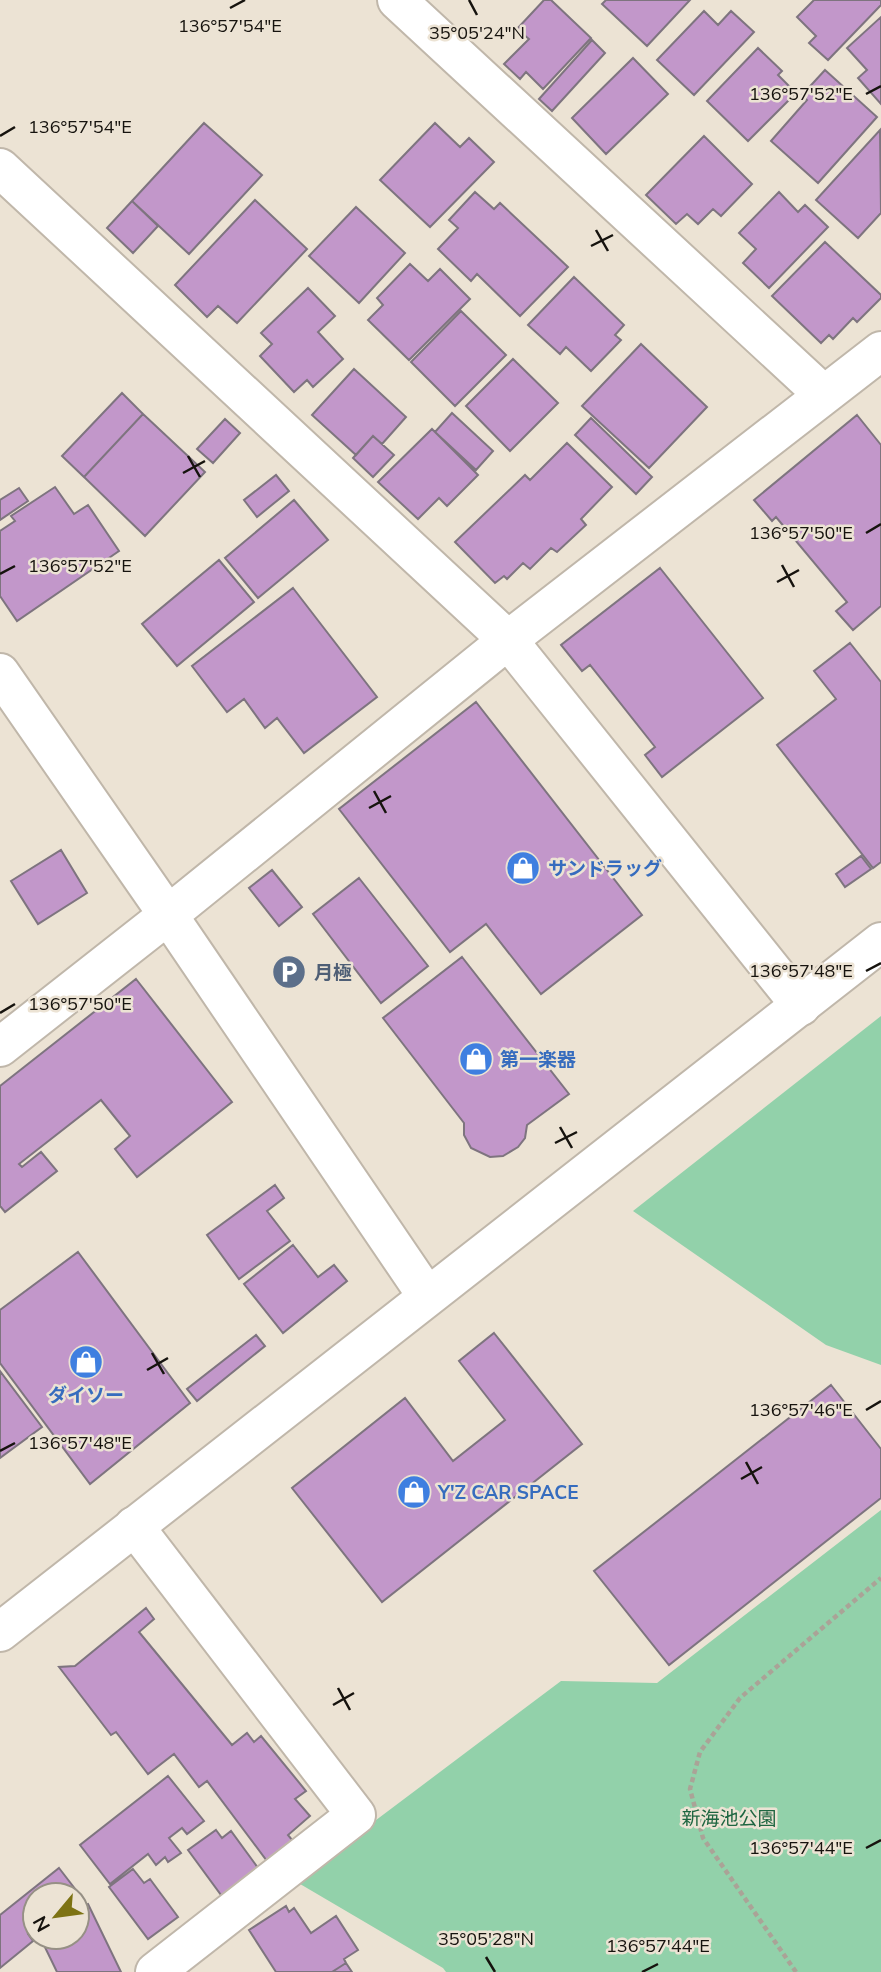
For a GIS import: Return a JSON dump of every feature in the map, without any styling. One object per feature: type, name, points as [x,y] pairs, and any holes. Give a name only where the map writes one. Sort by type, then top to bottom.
[{"type":"street","points":[[397,0],[824,396]]},
{"type":"street","points":[[0,168],[508,640],[801,1006]]},
{"type":"street","points":[[0,1047],[169,915],[508,640],[881,351]]},
{"type":"street","points":[[0,673],[169,915],[427,1296]]},
{"type":"street","points":[[0,1632],[881,942]]},
{"type":"street","points":[[134,1526],[356,1815],[155,1972]]},
{"type":"path","points":[[796,1972],[703,1838],[690,1789],[700,1752],[740,1698],[881,1578]]},
{"type":"green space","points":[[881,1016],[881,1365],[826,1345],[633,1211]]},
{"type":"green space","name":"新海池公園","points":[[881,1510],[881,1972],[446,1972],[295,1881],[561,1681],[657,1683]]},
{"type":"building","points":[[544,0],[551,0],[591,38],[543,89],[526,72],[520,79],[504,64],[529,39],[517,29]]},
{"type":"building","points":[[606,0],[690,0],[647,46],[602,4]]},
{"type":"building","points":[[814,0],[881,0],[881,5],[828,60],[809,43],[816,36],[797,17]]},
{"type":"building","points":[[704,11],[718,25],[731,11],[754,32],[694,95],[657,60]]},
{"type":"building","points":[[881,17],[881,104],[858,78],[867,70],[847,48]]},
{"type":"building","points":[[592,40],[605,53],[552,111],[539,99]]},
{"type":"building","points":[[758,48],[782,71],[778,75],[796,93],[748,141],[707,101]]},
{"type":"building","points":[[633,58],[668,94],[606,154],[572,118]]},
{"type":"building","points":[[825,70],[877,117],[818,183],[771,141],[807,100],[802,95]]},
{"type":"building","points":[[204,123],[262,175],[189,254],[132,201]]},
{"type":"building","points":[[435,123],[460,147],[469,138],[494,162],[430,227],[380,180]]},
{"type":"building","points":[[880,130],[881,213],[858,238],[816,200]]},
{"type":"building","points":[[704,136],[752,184],[721,216],[713,209],[698,224],[687,214],[676,224],[646,195]]},
{"type":"building","points":[[475,192],[494,209],[500,203],[568,267],[520,316],[477,274],[471,281],[438,249],[458,228],[449,220]]},
{"type":"building","points":[[779,192],[798,212],[805,205],[828,227],[769,288],[743,263],[756,249],[739,233]]},
{"type":"building","points":[[255,200],[307,249],[237,323],[218,306],[207,317],[175,285]]},
{"type":"building","points":[[132,201],[158,226],[133,253],[107,228]]},
{"type":"building","points":[[356,207],[405,253],[359,303],[309,256]]},
{"type":"building","points":[[825,242],[881,295],[881,298],[857,322],[853,318],[833,339],[829,335],[821,343],[772,296]]},
{"type":"building","points":[[410,264],[428,281],[440,269],[470,299],[409,360],[368,320],[383,305],[377,298]]},
{"type":"building","points":[[574,277],[624,325],[615,335],[621,340],[591,371],[566,347],[560,354],[528,325]]},
{"type":"building","points":[[308,288],[335,316],[318,332],[343,359],[313,387],[307,380],[294,392],[260,356],[272,344],[261,333]]},
{"type":"building","points":[[461,311],[506,355],[455,406],[411,362]]},
{"type":"building","points":[[641,344],[707,407],[649,468],[582,406]]},
{"type":"building","points":[[513,359],[558,403],[510,451],[466,406]]},
{"type":"building","points":[[354,369],[406,417],[382,444],[373,436],[356,455],[312,415]]},
{"type":"building","points":[[122,393],[143,414],[84,477],[62,456]]},
{"type":"building","points":[[452,413],[493,451],[476,470],[435,432]]},
{"type":"building","points":[[143,414],[205,472],[145,536],[84,477]]},
{"type":"building","points":[[857,415],[881,445],[881,606],[853,630],[836,611],[847,602],[776,517],[772,521],[754,500]]},
{"type":"building","points":[[591,418],[652,477],[636,494],[575,435]]},
{"type":"building","points":[[225,419],[240,433],[213,463],[197,449]]},
{"type":"building","points":[[432,429],[478,475],[447,506],[439,498],[418,519],[378,482]]},
{"type":"building","points":[[373,436],[394,455],[373,477],[353,458]]},
{"type":"building","points":[[567,443],[612,487],[581,519],[586,525],[557,552],[551,548],[530,569],[523,563],[507,579],[504,576],[495,583],[455,542],[525,475],[530,480]]},
{"type":"building","points":[[276,475],[289,491],[257,517],[244,500]]},
{"type":"building","points":[[55,487],[74,514],[88,505],[119,551],[17,621],[0,596],[0,531],[15,521],[11,516]]},
{"type":"building","points":[[19,488],[28,501],[0,520],[0,500]]},
{"type":"building","points":[[294,500],[328,540],[258,598],[225,558]]},
{"type":"building","points":[[219,560],[254,602],[177,666],[142,624]]},
{"type":"building","points":[[660,568],[763,698],[662,777],[645,755],[655,747],[590,665],[582,671],[561,645]]},
{"type":"building","points":[[293,588],[377,697],[304,753],[277,718],[265,728],[244,699],[227,712],[192,666]]},
{"type":"building","points":[[850,643],[881,682],[881,862],[873,868],[777,745],[836,699],[814,671]]},
{"type":"building","points":[[476,702],[642,915],[541,994],[486,924],[450,952],[339,809]]},
{"type":"building","points":[[61,850],[87,893],[38,924],[11,881]]},
{"type":"building","points":[[861,856],[871,869],[845,887],[836,874]]},
{"type":"building","points":[[272,870],[302,907],[279,926],[249,888]]},
{"type":"building","points":[[359,878],[428,966],[381,1003],[313,914]]},
{"type":"building","points":[[462,957],[569,1094],[527,1125],[525,1138],[518,1147],[503,1156],[490,1157],[471,1148],[464,1135],[464,1123],[383,1018]]},
{"type":"building","points":[[136,979],[232,1102],[137,1177],[115,1149],[130,1136],[101,1100],[19,1164],[22,1167],[41,1152],[57,1171],[5,1212],[0,1206],[0,1086]]},
{"type":"building","points":[[275,1185],[284,1198],[267,1211],[290,1241],[239,1279],[207,1235]]},
{"type":"building","points":[[293,1245],[318,1277],[334,1265],[347,1281],[283,1333],[244,1284]]},
{"type":"building","points":[[78,1252],[190,1403],[90,1484],[0,1363],[0,1310]]},
{"type":"building","points":[[494,1333],[582,1444],[382,1602],[292,1488],[405,1398],[453,1461],[505,1420],[459,1361]]},
{"type":"building","points":[[256,1335],[265,1346],[197,1401],[187,1389]]},
{"type":"building","points":[[0,1371],[42,1427],[0,1458]]},
{"type":"building","points":[[831,1385],[881,1449],[881,1498],[669,1665],[594,1571]]},
{"type":"building","points":[[146,1608],[154,1619],[139,1632],[232,1745],[247,1733],[254,1742],[261,1736],[306,1791],[295,1799],[310,1816],[288,1835],[293,1841],[267,1861],[207,1781],[199,1787],[174,1754],[148,1774],[116,1732],[111,1735],[59,1667],[75,1666]]},
{"type":"building","points":[[168,1776],[204,1821],[187,1834],[182,1828],[169,1838],[181,1853],[168,1862],[165,1857],[156,1865],[148,1854],[110,1884],[80,1845]]},
{"type":"building","points":[[216,1830],[222,1838],[231,1831],[261,1872],[224,1899],[188,1850]]},
{"type":"building","points":[[59,1868],[69,1881],[43,1881]]},
{"type":"building","points":[[133,1869],[144,1883],[150,1879],[178,1917],[148,1939],[109,1887]]},
{"type":"building","points":[[21,1898],[21,1951],[0,1968],[0,1915]]},
{"type":"building","points":[[286,1906],[289,1912],[294,1908],[311,1933],[336,1916],[358,1950],[344,1959],[346,1963],[332,1972],[276,1972],[249,1930]]},
{"type":"building","points":[[91,1910],[121,1972],[57,1972],[47,1951],[91,1951]]},
{"type":"building","points":[[346,1963],[352,1972],[332,1972]]},
{"type":"place","name":"サンドラッグ","points":[[523,868]]},
{"type":"place","name":"月極","points":[[289,972]]},
{"type":"place","name":"第一楽器","points":[[476,1059]]},
{"type":"place","name":"ダイソー","points":[[86,1362]]},
{"type":"place","name":"Y'Z CAR SPACE","points":[[414,1492]]}]
